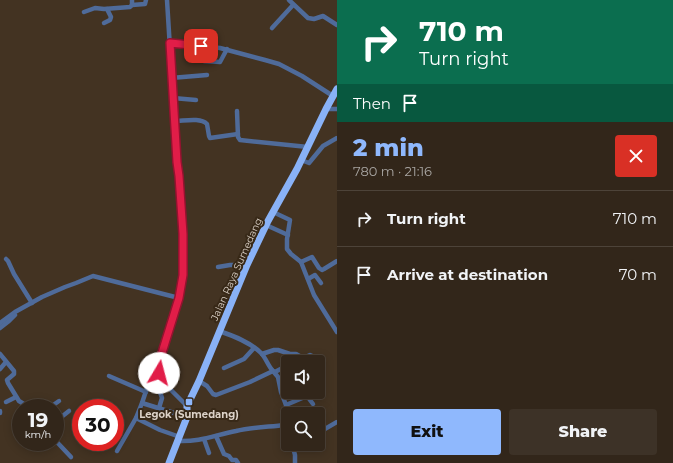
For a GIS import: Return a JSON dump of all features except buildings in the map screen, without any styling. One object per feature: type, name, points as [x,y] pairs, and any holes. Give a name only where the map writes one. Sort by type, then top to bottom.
[{"type":"highway","name":"Jalan Raya Sumedang","points":[[169,463],[187,417],[187,406],[199,381],[246,265],[302,160],[337,89]]},
{"type":"street","points":[[84,12],[95,8],[106,9],[130,7],[132,2],[145,4],[146,0]]},
{"type":"street","points":[[167,0],[171,78],[183,234],[183,275],[179,298],[159,366],[159,373],[165,382],[187,406]]},
{"type":"street","points":[[289,0],[308,18],[314,19],[323,16],[337,25]]},
{"type":"street","points":[[272,28],[294,4]]},
{"type":"street","points":[[104,23],[110,20],[111,17],[106,9]]},
{"type":"street","points":[[170,43],[227,49],[279,64],[302,76],[333,96]]},
{"type":"street","points":[[202,46],[202,58],[204,61],[220,62],[227,49]]},
{"type":"street","points":[[171,78],[207,75]]},
{"type":"street","points":[[173,98],[196,100]]},
{"type":"street","points":[[326,109],[337,109]]},
{"type":"street","points":[[237,111],[238,138],[240,140],[308,147]]},
{"type":"street","points":[[174,121],[204,121],[207,124],[210,138],[238,134]]},
{"type":"street","points":[[302,160],[309,163],[323,146],[337,138]]},
{"type":"street","points":[[273,212],[290,220],[287,245],[289,252],[293,257],[301,262],[314,295],[337,332]]},
{"type":"street","points":[[266,225],[288,235]]},
{"type":"street","points":[[301,262],[313,257],[319,268],[322,270],[337,261]]},
{"type":"street","points":[[6,259],[32,303]]},
{"type":"street","points":[[218,267],[246,265]]},
{"type":"street","points":[[308,279],[316,275],[321,283]]},
{"type":"street","points":[[0,323],[15,312],[42,297],[65,286],[93,276],[179,298]]},
{"type":"street","points":[[0,328],[15,316],[15,312]]},
{"type":"street","points":[[219,331],[247,343],[262,354],[278,378],[286,405],[307,396],[313,404]]},
{"type":"street","points":[[224,368],[244,359],[254,348]]},
{"type":"street","points":[[262,354],[278,350],[298,355]]},
{"type":"street","points":[[0,354],[14,371],[14,374],[7,380],[16,397],[6,402]]},
{"type":"street","points":[[0,369],[6,362]]},
{"type":"street","points":[[124,439],[136,418],[152,373],[159,366]]},
{"type":"street","points":[[199,381],[207,386],[216,395],[281,368]]},
{"type":"street","points":[[109,376],[146,392]]},
{"type":"street","points":[[159,408],[162,398],[160,392],[165,382]]},
{"type":"street","points":[[142,403],[187,417]]},
{"type":"street","points":[[64,415],[69,411]]},
{"type":"street","points":[[136,418],[179,439],[191,442],[237,430],[281,425]]},
{"type":"street","points":[[325,429],[337,422]]},
{"type":"street","points":[[216,436],[224,454],[229,456],[232,460],[236,460],[238,463]]},
{"type":"street","points":[[204,439],[209,453]]},
{"type":"street","points":[[64,450],[71,457]]},
{"type":"street","points":[[294,451],[295,463]]},
{"type":"place","name":"Legok (Sumedang)","points":[[189,402]]},
{"type":"route","points":[[159,373],[158,370],[161,356],[179,298],[184,271],[182,217],[171,78],[170,43],[201,46]]}]
